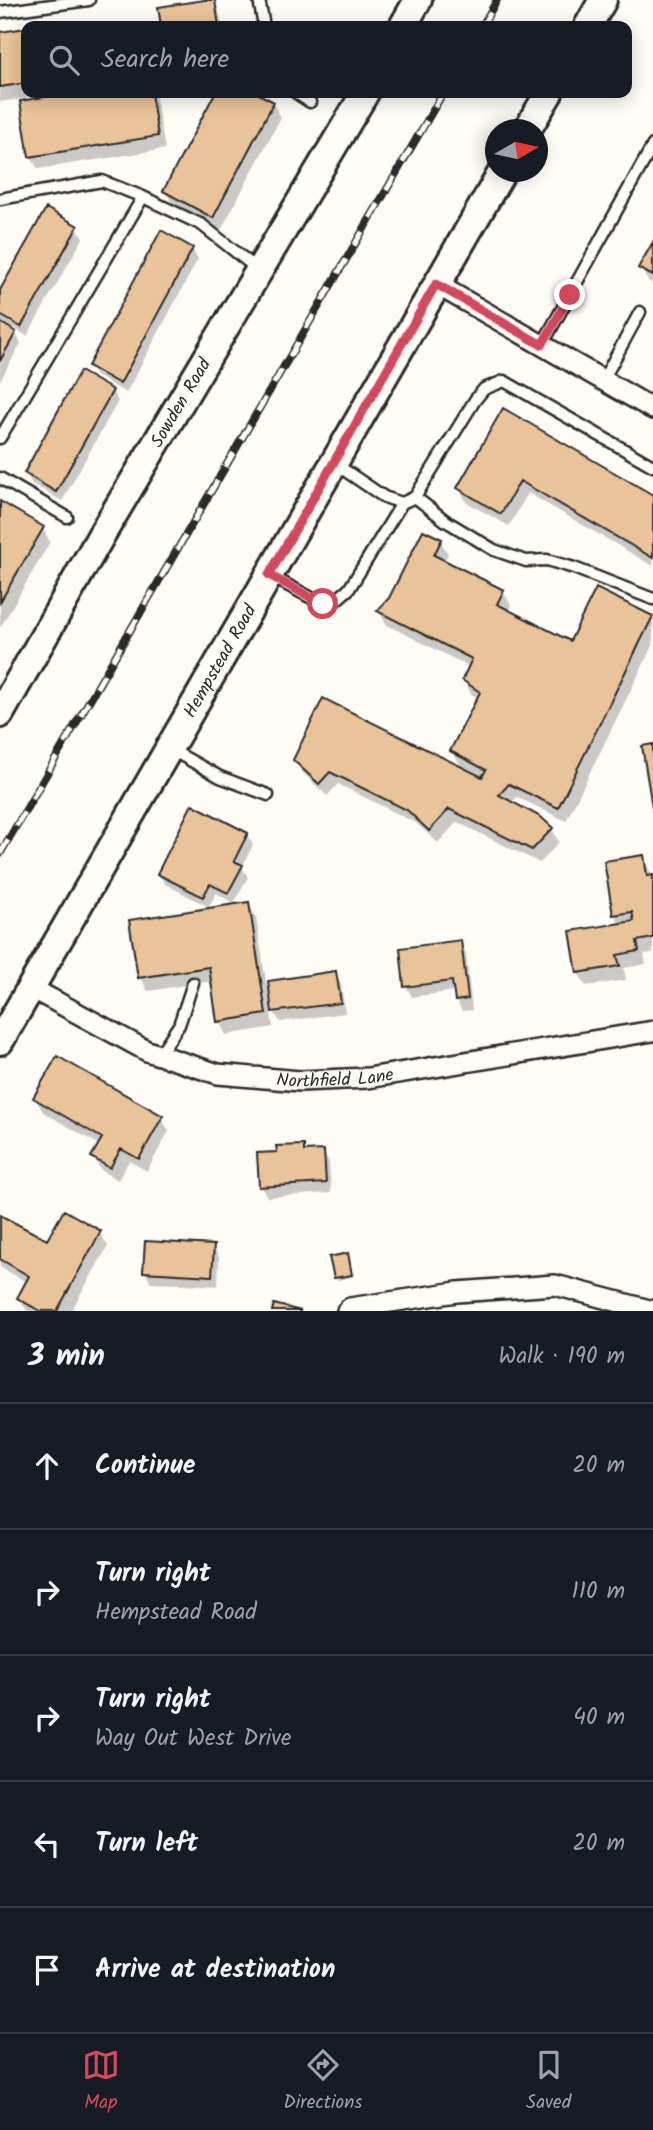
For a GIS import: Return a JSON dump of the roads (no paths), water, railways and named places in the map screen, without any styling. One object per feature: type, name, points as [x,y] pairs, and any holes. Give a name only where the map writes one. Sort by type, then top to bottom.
[{"type":"main road","points":[[406,21],[418,0]]},
{"type":"main road","points":[[591,21],[603,0]]},
{"type":"main road","name":"Sowden Road","points":[[1,711],[102,534],[362,98]]},
{"type":"main road","points":[[534,119],[546,98]]},
{"type":"main road","name":"Hempstead Road","points":[[0,1041],[496,182]]},
{"type":"street","points":[[436,284],[603,380],[651,404]]},
{"type":"street","name":"Northfield Lane","points":[[31,988],[147,1051],[218,1074],[300,1081],[368,1078],[653,1031]]},
{"type":"street","points":[[347,1311],[350,1308],[457,1292],[555,1286],[653,1311]]},
{"type":"lane","points":[[0,12],[89,0]]},
{"type":"lane","points":[[259,0],[263,21]]},
{"type":"lane","points":[[304,98],[310,102]]},
{"type":"lane","points":[[542,345],[653,145]]},
{"type":"lane","points":[[0,199],[102,181],[202,225],[260,271]]},
{"type":"lane","points":[[0,438],[143,197]]},
{"type":"lane","points":[[603,380],[640,312]]},
{"type":"lane","points":[[269,575],[323,604],[335,601],[349,589],[401,503],[415,497],[484,388],[504,381],[653,467]]},
{"type":"lane","points":[[333,463],[384,497],[401,503]]},
{"type":"lane","points":[[0,478],[67,517]]},
{"type":"lane","points":[[415,497],[446,521],[494,550],[526,561],[547,560],[574,568],[653,598]]},
{"type":"lane","points":[[169,749],[220,777],[268,795]]},
{"type":"lane","points":[[159,1055],[179,1025],[193,983]]},
{"type":"railway","points":[[485,21],[497,0]]},
{"type":"railway","points":[[0,854],[440,98]]}]
